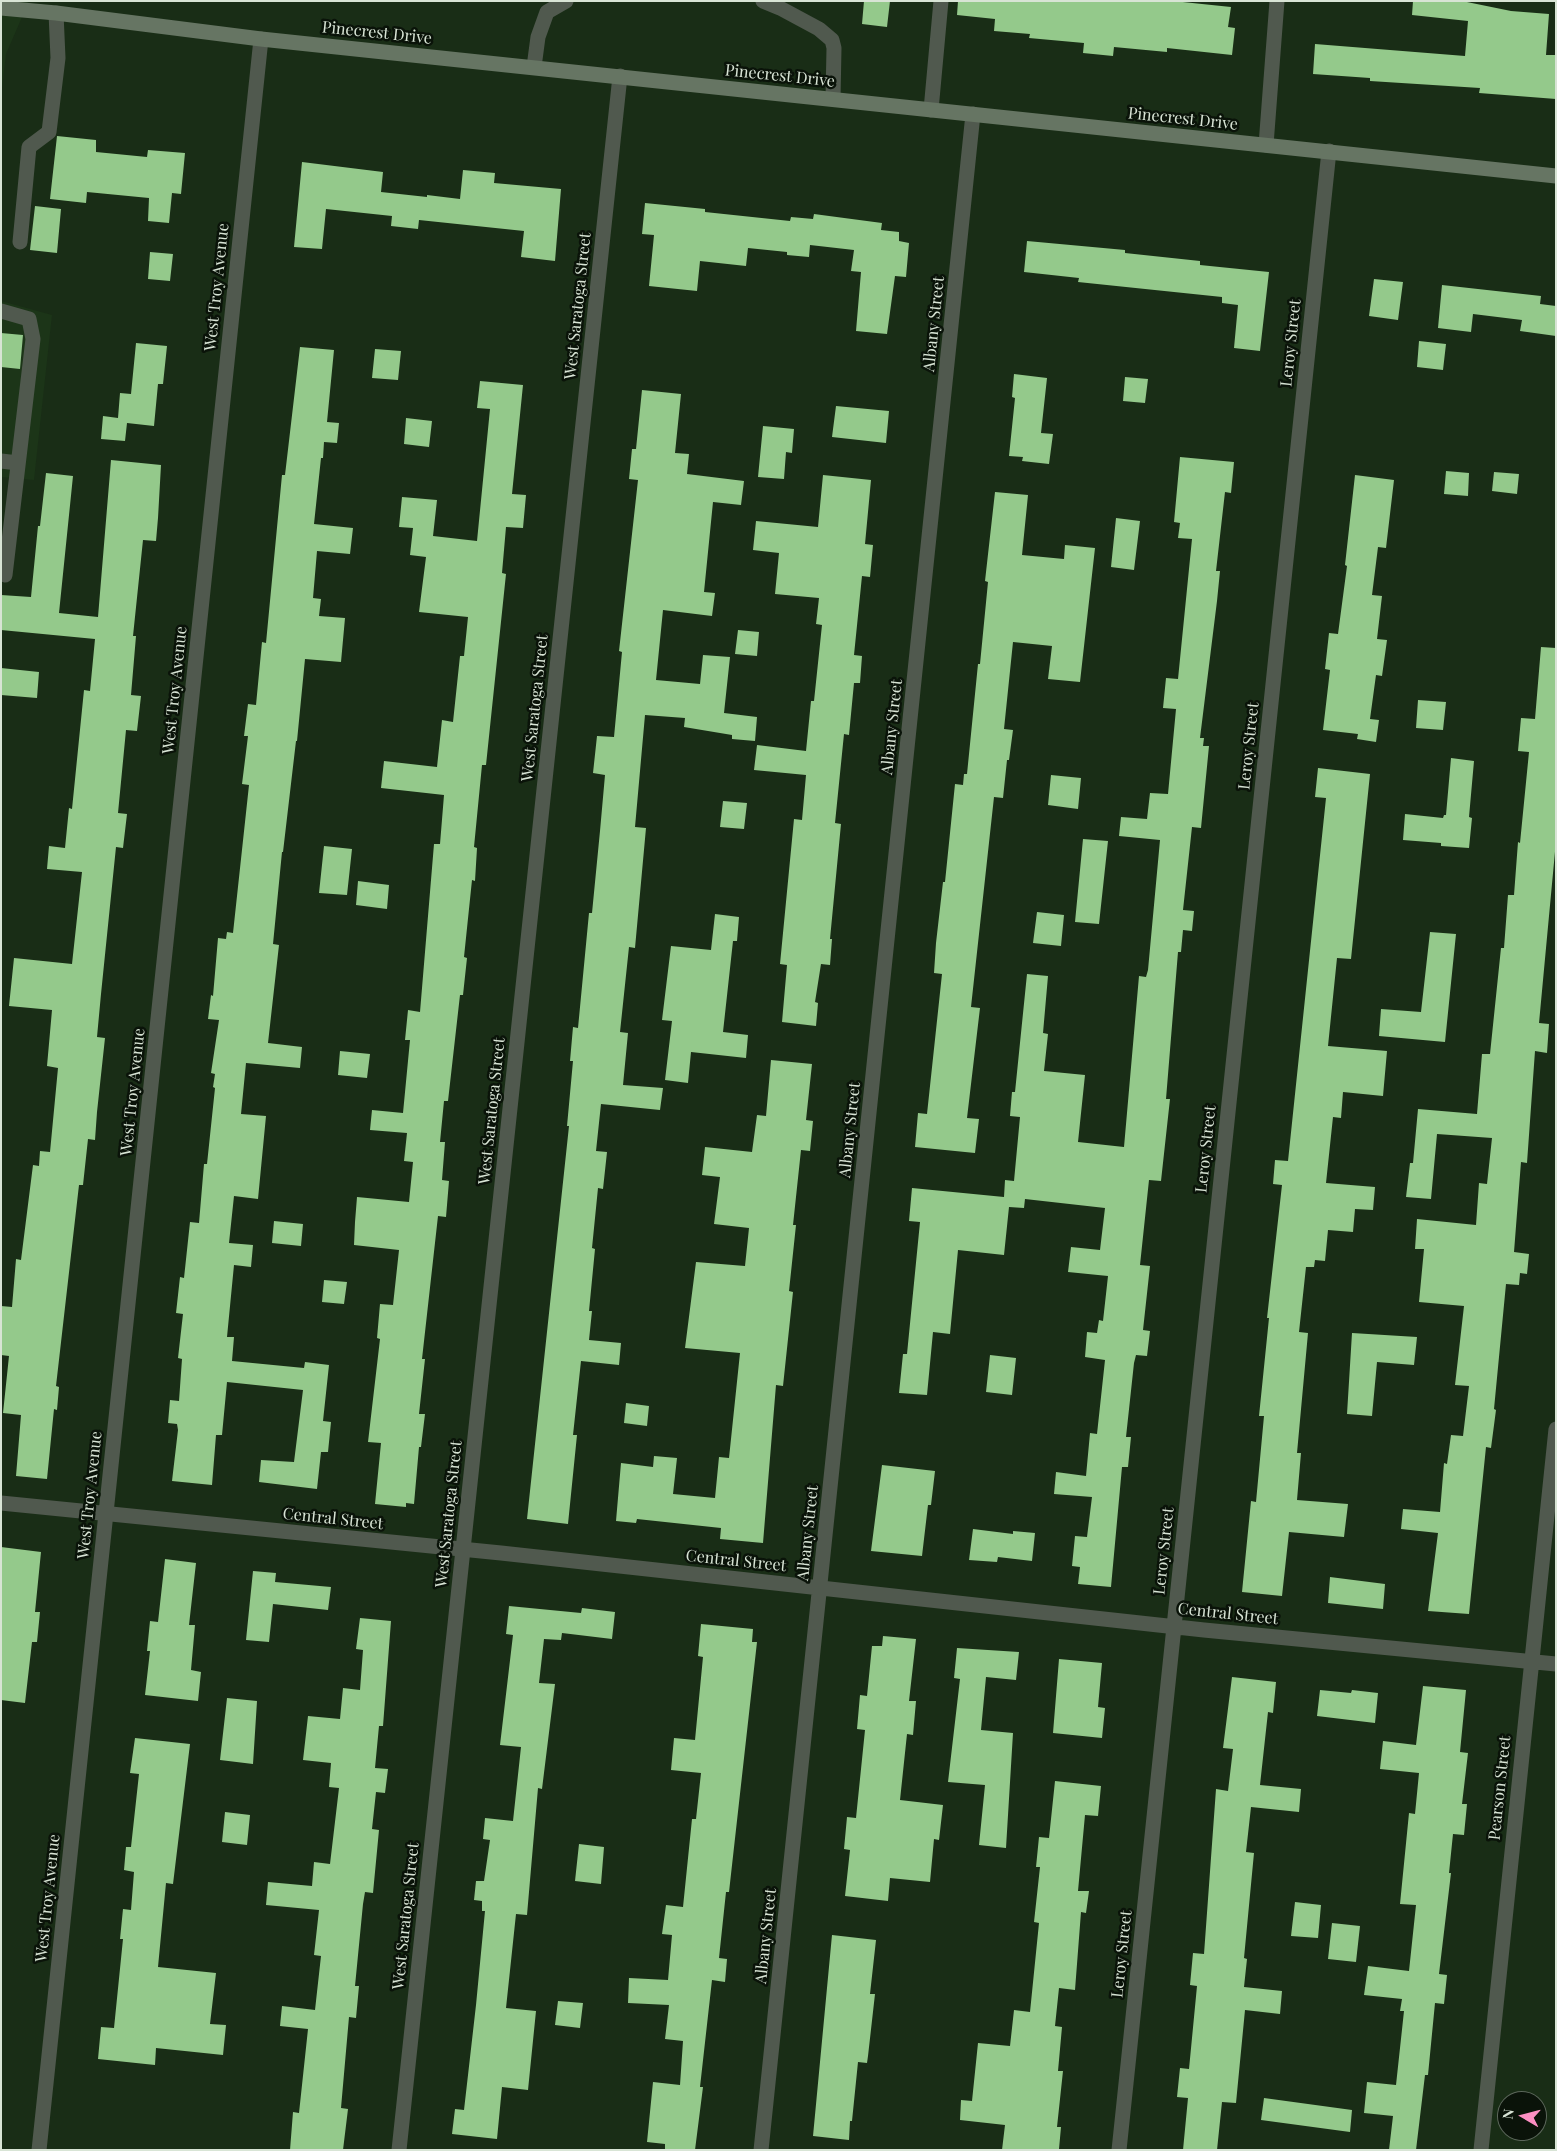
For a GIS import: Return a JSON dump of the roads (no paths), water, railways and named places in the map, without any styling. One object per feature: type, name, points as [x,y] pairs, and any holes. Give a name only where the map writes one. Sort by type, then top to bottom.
[{"type":"street","points":[[534,67],[538,36],[547,12],[566,1]]},
{"type":"street","points":[[762,1],[780,8],[819,29],[832,40],[834,48],[833,99]]},
{"type":"street","points":[[931,110],[942,1]]},
{"type":"street","points":[[1266,145],[1277,1]]},
{"type":"street","name":"Pinecrest Drive","points":[[1,8],[56,12],[261,39],[1556,176]]},
{"type":"street","points":[[20,242],[30,147],[49,132],[58,58],[56,12]]},
{"type":"street","name":"West Troy Avenue","points":[[39,2150],[261,39]]},
{"type":"street","name":"West Saratoga Street","points":[[399,2150],[620,76]]},
{"type":"street","name":"Albany Street","points":[[761,2150],[973,114]]},
{"type":"street","name":"Leroy Street","points":[[1119,2150],[1329,151]]},
{"type":"street","points":[[1,311],[30,319],[33,339],[5,575]]},
{"type":"street","points":[[1,461],[18,463]]},
{"type":"street","name":"Pearson Street","points":[[1480,2150],[1556,1429]]},
{"type":"street","name":"Central Street","points":[[1,1503],[1174,1626],[1556,1664]]}]
